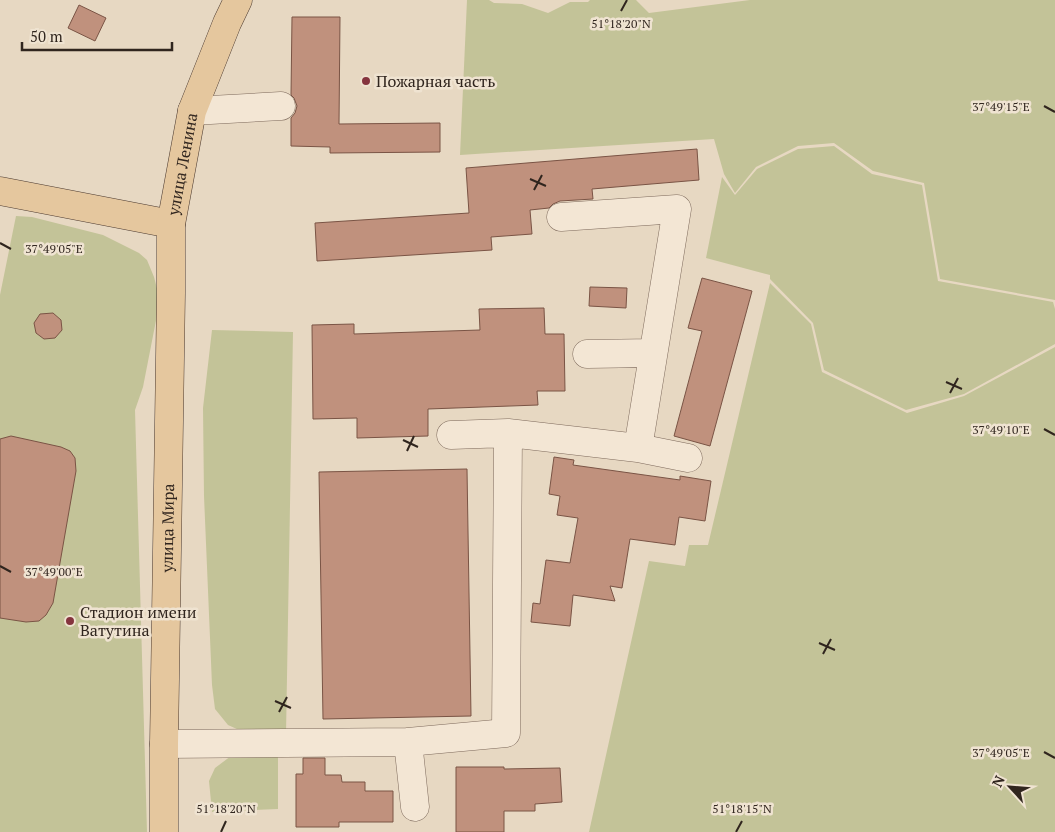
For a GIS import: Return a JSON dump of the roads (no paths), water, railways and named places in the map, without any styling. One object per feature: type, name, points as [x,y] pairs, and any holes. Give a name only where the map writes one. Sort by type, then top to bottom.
[{"type":"main road","name":"улица Ленина","points":[[0,191],[171,224],[192,111],[238,0]]},
{"type":"main road","name":"улица Мира","points":[[164,832],[171,224]]},
{"type":"lane","points":[[192,111],[281,106]]},
{"type":"lane","points":[[561,217],[677,209],[638,448]]},
{"type":"lane","points":[[587,354],[654,354]]},
{"type":"lane","points":[[164,744],[408,742],[506,733],[508,433]]},
{"type":"lane","points":[[451,434],[508,433],[638,448],[688,458]]},
{"type":"lane","points":[[408,742],[415,806]]},
{"type":"place","name":"Пожарная часть","points":[[366,81]]},
{"type":"place","name":"Стадион имени Ватутина","points":[[70,621]]}]
